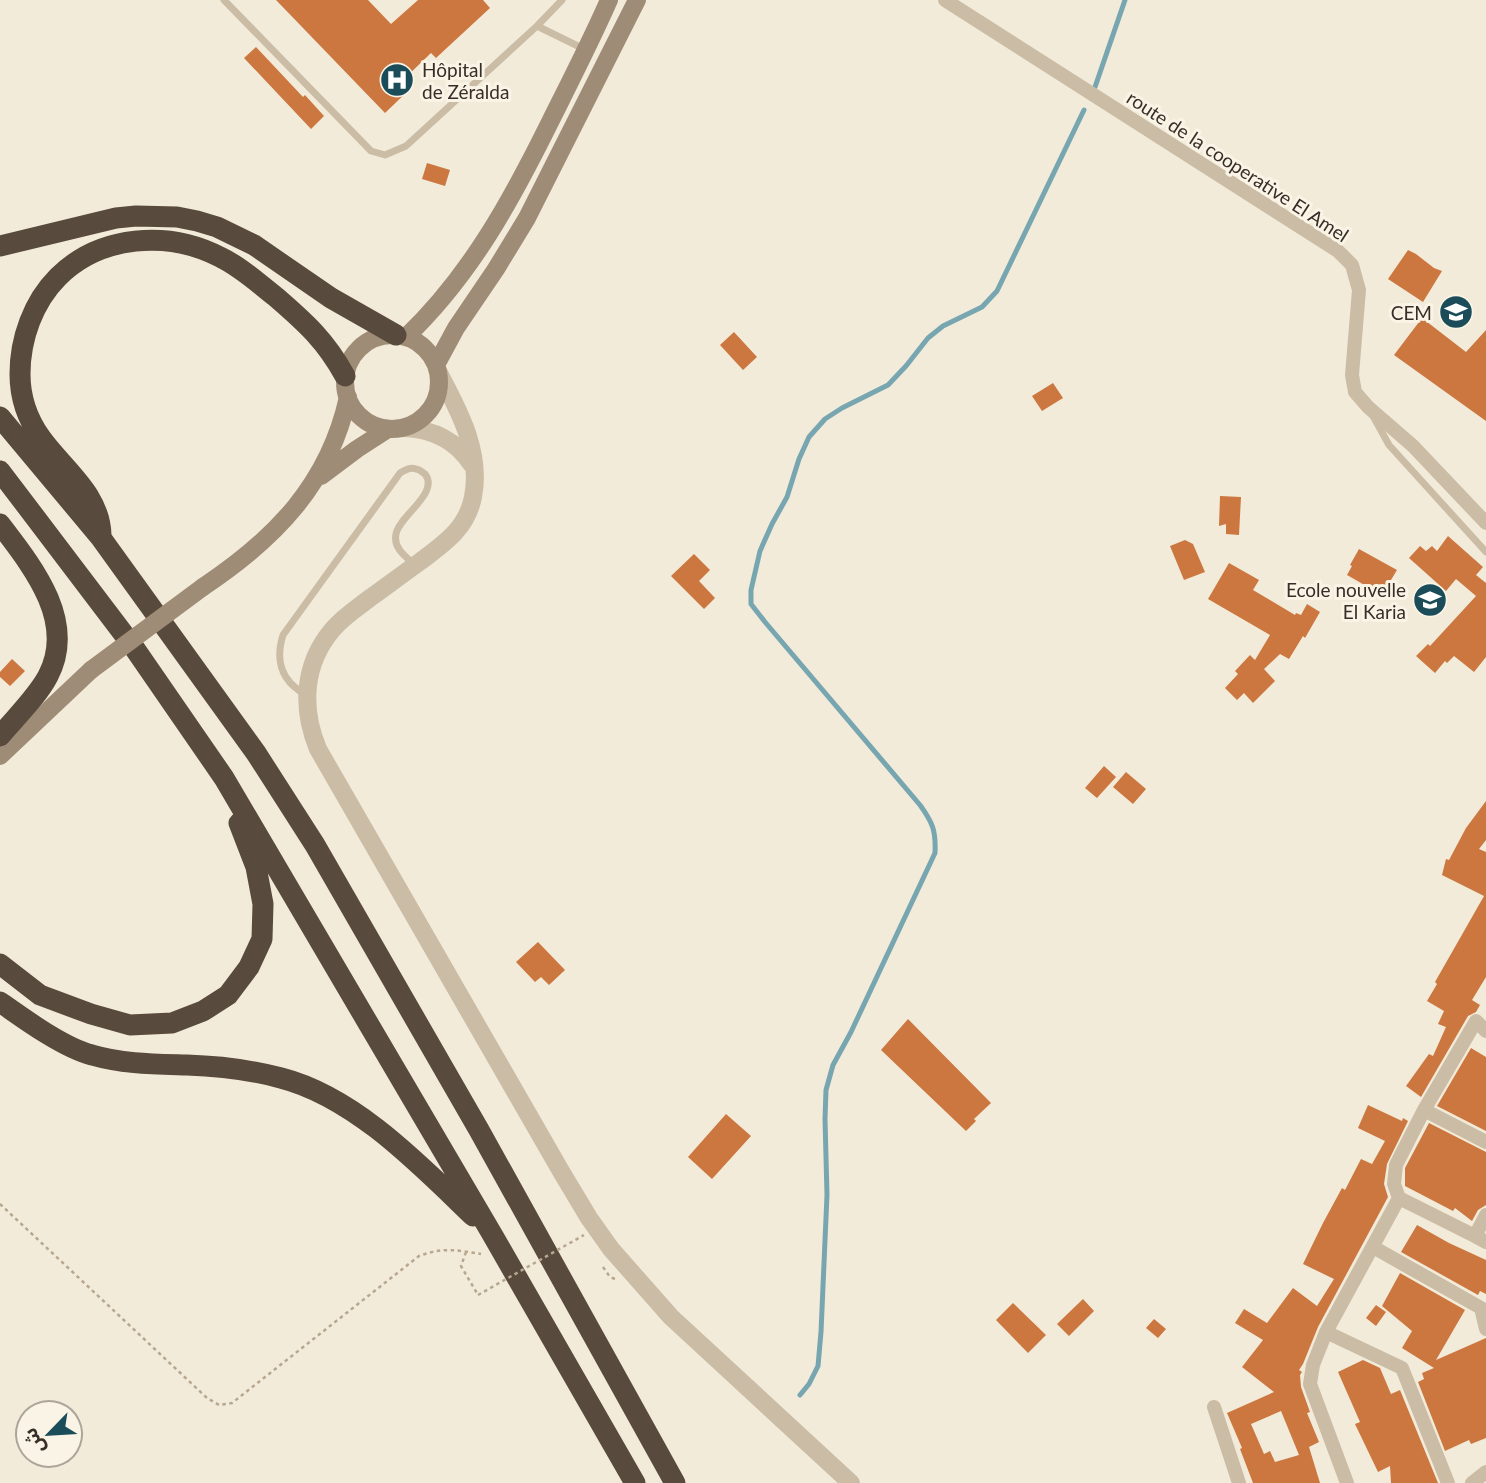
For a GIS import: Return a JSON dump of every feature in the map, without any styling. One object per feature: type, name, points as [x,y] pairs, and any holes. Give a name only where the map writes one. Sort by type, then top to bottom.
[{"type":"highway","points":[[0,246],[116,218],[177,217],[197,221],[245,240],[331,298],[401,336]]},
{"type":"highway","points":[[101,538],[99,519],[93,503],[36,429],[24,404],[21,382],[23,345],[37,304],[55,281],[79,260],[107,247],[154,240],[188,245],[220,257],[251,277],[314,330],[334,355],[346,387]]},
{"type":"highway","points":[[0,417],[101,538],[256,753],[314,845],[479,1130],[675,1483]]},
{"type":"highway","points":[[0,471],[135,649],[224,778],[635,1483]]},
{"type":"highway","points":[[0,524],[46,590],[54,614],[57,640],[52,667],[44,683],[0,736]]},
{"type":"highway","points":[[0,964],[40,995],[130,1025],[173,1023],[203,1011],[228,995],[249,967],[262,939],[262,904],[256,867],[224,778]]},
{"type":"highway","points":[[0,1002],[58,1040],[89,1055],[140,1064],[243,1070],[283,1078],[321,1093],[399,1147],[492,1234]]},
{"type":"main road","points":[[401,336],[446,295],[492,232],[521,181],[610,0]]},
{"type":"main road","points":[[437,368],[456,328],[527,218],[637,0]]},
{"type":"main road","points":[[0,756],[91,670],[261,542],[314,483],[342,460],[396,429],[421,421],[433,407],[440,380],[437,368],[425,347],[401,336],[386,335],[367,342],[352,357],[344,415],[335,442],[314,483]]},
{"type":"main road","points":[[346,387],[351,405],[363,419],[379,428],[396,429]]},
{"type":"street","name":"route de la cooperative El Amel","points":[[945,0],[1338,251],[1352,265],[1360,290],[1352,375],[1356,392],[1368,407],[1413,446],[1486,523]]},
{"type":"street","points":[[437,368],[467,430],[474,468],[473,496],[465,521],[449,541],[345,617],[324,641],[310,670],[307,695],[308,718],[318,749],[599,1233],[671,1317],[851,1483]]},
{"type":"street","points":[[396,429],[428,431],[439,435],[459,449],[474,468]]},
{"type":"street","points":[[1486,1031],[1476,1021],[1424,1110],[1396,1165],[1394,1184],[1399,1198],[1480,1239],[1486,1215]]},
{"type":"street","points":[[1424,1110],[1486,1142]]},
{"type":"street","points":[[1348,1483],[1310,1384],[1313,1365],[1326,1332],[1399,1198]]},
{"type":"street","points":[[1373,1247],[1480,1308],[1486,1329]]},
{"type":"street","points":[[1326,1332],[1402,1368],[1448,1483]]},
{"type":"street","points":[[1214,1407],[1239,1483]]},
{"type":"street","points":[[1472,1483],[1486,1472]]},
{"type":"lane","points":[[224,0],[372,151],[385,155],[406,146],[562,0]]},
{"type":"lane","points":[[537,26],[586,50]]},
{"type":"lane","points":[[1368,407],[1390,445],[1486,552]]},
{"type":"lane","points":[[307,695],[291,684],[281,667],[279,656],[283,635],[400,473],[409,468],[423,472],[428,485],[397,529],[396,540],[400,551],[415,565]]},
{"type":"path","points":[[0,1204],[207,1398],[219,1405],[232,1403],[419,1256],[442,1249],[506,1259]]},
{"type":"path","points":[[466,1251],[461,1266],[478,1295],[584,1235]]},
{"type":"building","points":[[276,0],[368,0],[391,24],[418,0],[483,0],[490,8],[436,58],[431,53],[403,80],[411,88],[385,113]]},
{"type":"building","points":[[256,47],[324,116],[311,129],[244,58]]},
{"type":"building","points":[[427,163],[450,170],[445,186],[422,179]]},
{"type":"building","points":[[1408,250],[1442,271],[1423,302],[1388,279]]},
{"type":"building","points":[[1422,318],[1466,352],[1486,330],[1486,421],[1394,355]]},
{"type":"building","points":[[734,332],[757,357],[743,370],[720,345]]},
{"type":"building","points":[[1053,383],[1063,398],[1042,411],[1032,396]]},
{"type":"building","points":[[1220,496],[1241,497],[1239,535],[1226,534],[1226,524],[1219,526]]},
{"type":"building","points":[[1448,536],[1483,567],[1476,575],[1486,583],[1486,657],[1474,672],[1454,656],[1447,663],[1445,661],[1435,673],[1416,656],[1428,644],[1430,646],[1476,596],[1456,579],[1446,591],[1409,558],[1420,546],[1426,551],[1432,546],[1437,551]]},
{"type":"building","points":[[1185,540],[1193,544],[1205,572],[1184,580],[1170,546]]},
{"type":"building","points":[[1359,549],[1397,570],[1382,595],[1347,575]]},
{"type":"building","points":[[694,554],[710,570],[699,581],[715,598],[704,609],[671,576]]},
{"type":"building","points":[[1229,563],[1259,580],[1253,590],[1295,615],[1301,615],[1307,604],[1320,612],[1289,659],[1280,654],[1264,669],[1275,681],[1253,703],[1244,693],[1237,700],[1225,688],[1238,674],[1235,671],[1250,655],[1255,660],[1270,635],[1208,599]]},
{"type":"building","points":[[12,659],[25,671],[10,686],[0,677],[0,672]]},
{"type":"building","points":[[1104,766],[1116,777],[1097,798],[1085,788]]},
{"type":"building","points":[[1126,772],[1146,789],[1133,804],[1113,787]]},
{"type":"building","points":[[1486,801],[1486,840],[1479,849],[1486,852],[1486,977],[1472,1000],[1480,1005],[1476,1012],[1468,1016],[1421,1097],[1406,1086],[1429,1054],[1433,1056],[1446,1027],[1438,1024],[1444,1011],[1427,1001],[1484,896],[1442,875],[1446,859],[1449,860],[1466,828]]},
{"type":"building","points":[[538,942],[565,970],[549,985],[541,977],[535,982],[516,962]]},
{"type":"building","points":[[908,1019],[991,1103],[966,1131],[881,1050]]},
{"type":"building","points":[[1471,1048],[1486,1057],[1486,1131],[1437,1106]]},
{"type":"building","points":[[1368,1105],[1402,1121],[1403,1118],[1408,1121],[1387,1164],[1384,1184],[1388,1197],[1318,1327],[1299,1370],[1302,1372],[1301,1387],[1310,1412],[1307,1413],[1319,1442],[1309,1447],[1320,1483],[1253,1483],[1227,1413],[1274,1392],[1242,1367],[1263,1340],[1235,1323],[1244,1309],[1267,1323],[1293,1288],[1317,1306],[1334,1279],[1303,1264],[1342,1188],[1345,1190],[1361,1159],[1372,1164],[1385,1141],[1358,1128]],"holes":[[[1281,1411],[1299,1455],[1275,1462],[1270,1451],[1264,1454],[1251,1424]]]},
{"type":"building","points":[[726,1114],[751,1136],[712,1179],[688,1157]]},
{"type":"building","points":[[1429,1123],[1486,1152],[1486,1205],[1478,1210],[1472,1221],[1455,1208],[1453,1211],[1405,1186],[1405,1168]]},
{"type":"building","points":[[1417,1225],[1486,1260],[1486,1294],[1480,1291],[1478,1295],[1401,1252]]},
{"type":"building","points":[[1400,1273],[1465,1310],[1436,1360],[1486,1338],[1486,1438],[1471,1444],[1469,1440],[1445,1451],[1418,1382],[1424,1379],[1422,1373],[1434,1368],[1402,1348],[1412,1331],[1382,1306]]},
{"type":"building","points":[[1083,1299],[1094,1311],[1069,1336],[1057,1324]]},
{"type":"building","points":[[1013,1303],[1046,1335],[1028,1353],[996,1320]]},
{"type":"building","points":[[1376,1305],[1386,1312],[1376,1326],[1366,1318]]},
{"type":"building","points":[[1154,1319],[1166,1329],[1158,1338],[1146,1328]]},
{"type":"building","points":[[1363,1360],[1380,1368],[1391,1394],[1400,1390],[1438,1483],[1391,1483],[1390,1466],[1378,1472],[1355,1424],[1360,1422],[1338,1372]]},
{"type":"waterway","points":[[1095,87],[1125,0]]},
{"type":"waterway","points":[[800,1395],[818,1366],[821,1332],[827,1195],[826,1090],[833,1065],[935,853],[935,839],[931,822],[920,805],[751,604],[751,590],[760,551],[787,497],[809,437],[825,419],[888,385],[928,338],[943,326],[982,307],[997,291],[1084,110]]},
{"type":"place","name":"Hôpital de Zéralda","points":[[397,80]]},
{"type":"place","name":"CEM","points":[[1456,312]]},
{"type":"place","name":"Ecole nouvelle El Karia","points":[[1430,600]]}]
